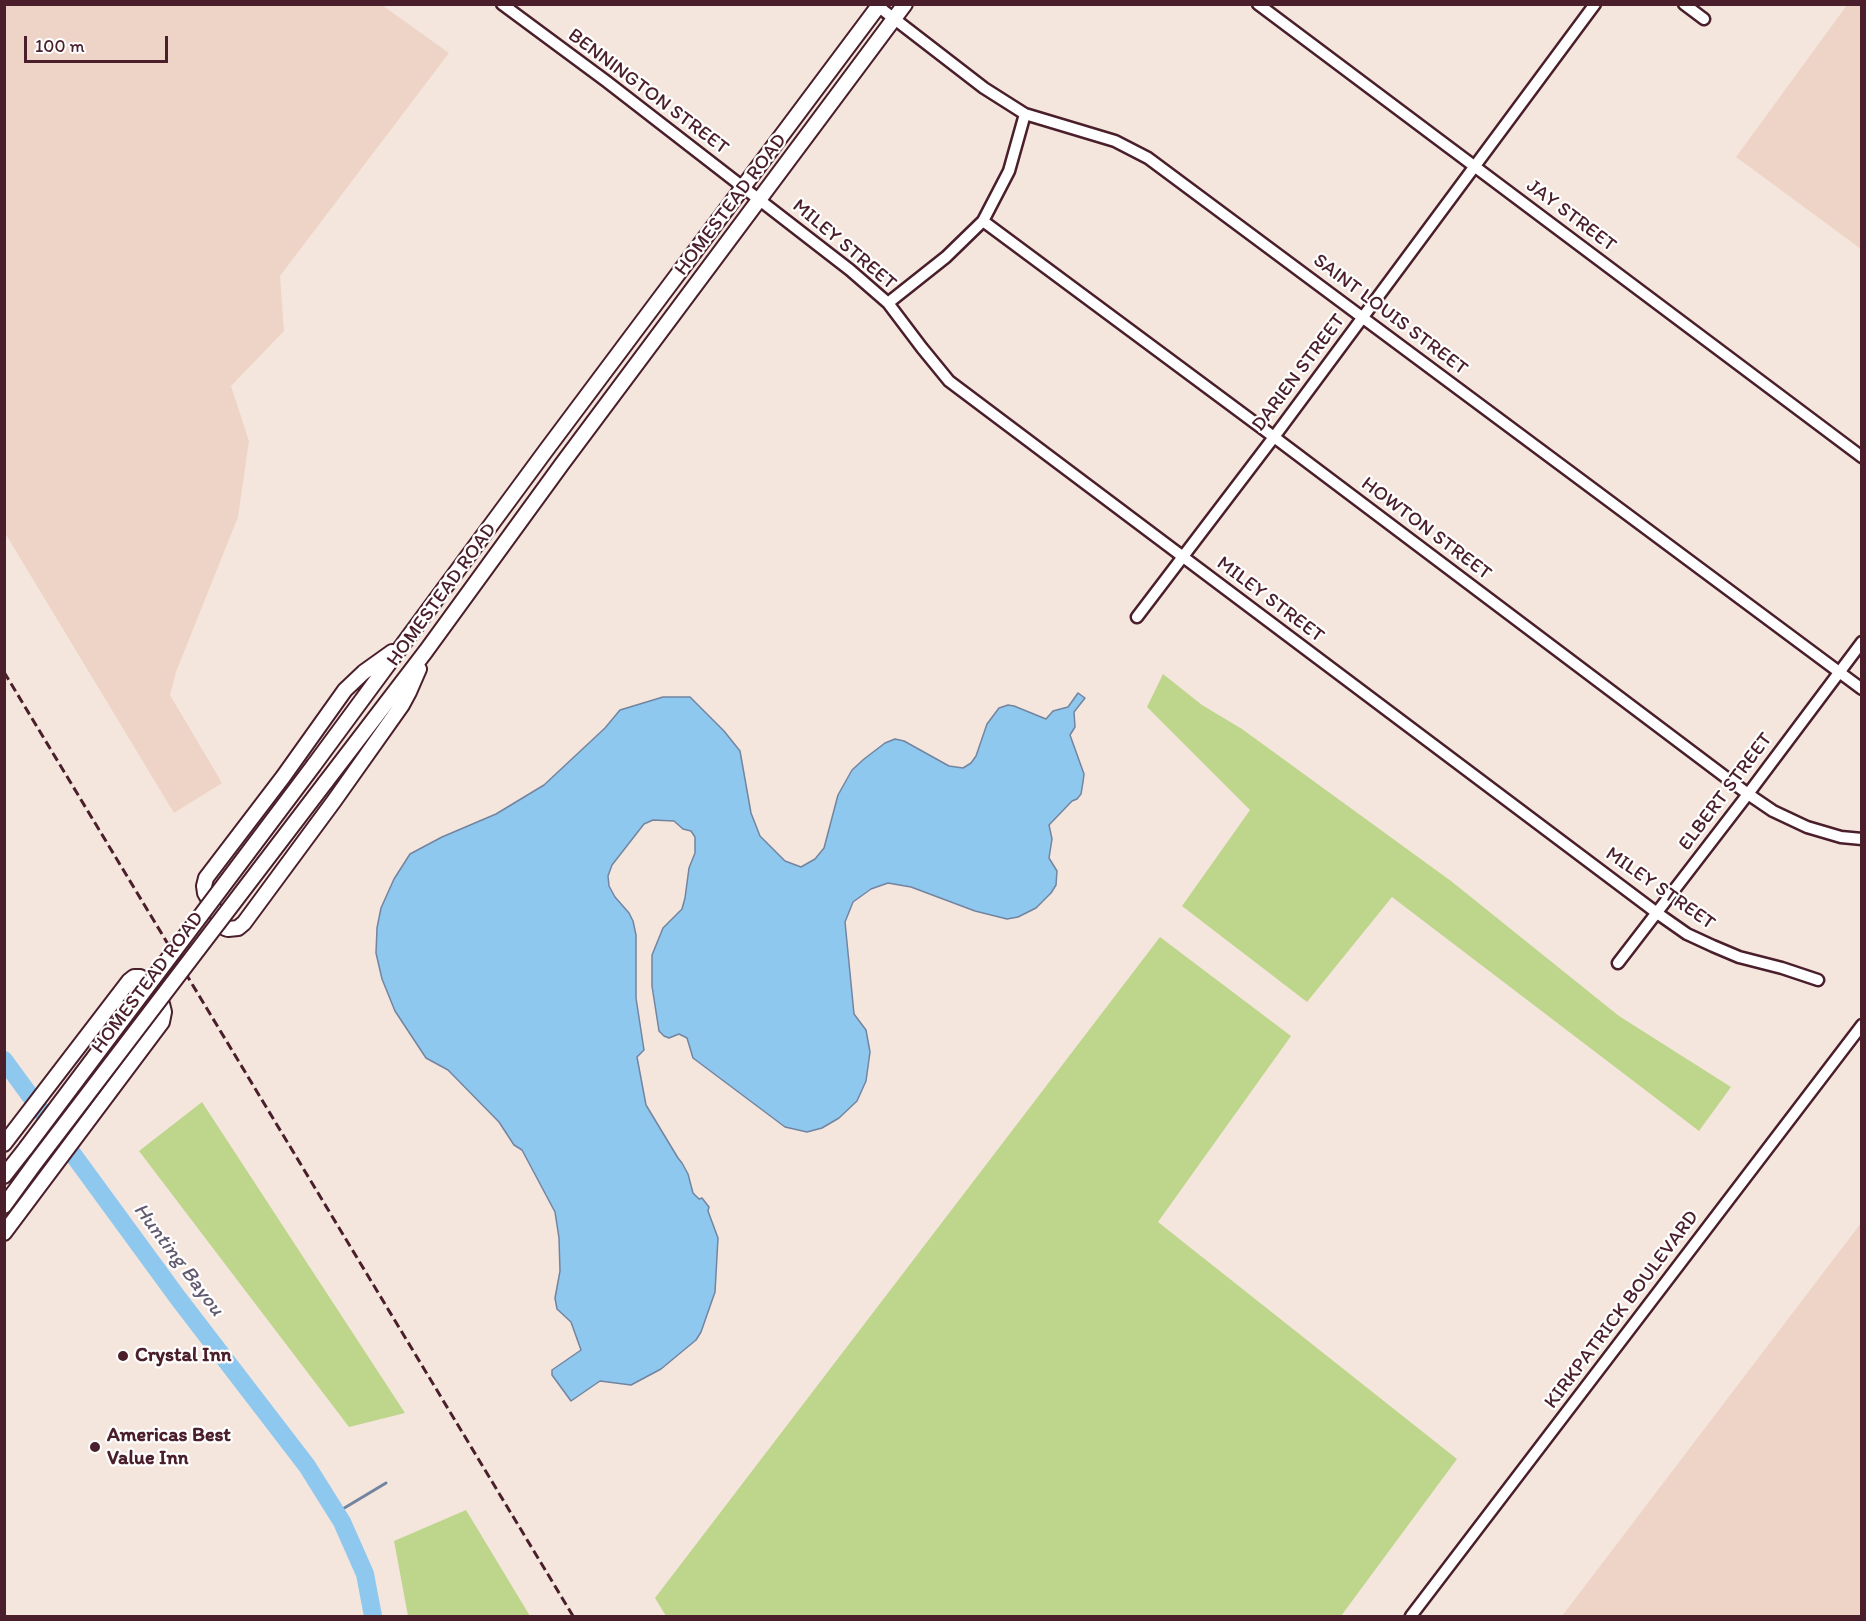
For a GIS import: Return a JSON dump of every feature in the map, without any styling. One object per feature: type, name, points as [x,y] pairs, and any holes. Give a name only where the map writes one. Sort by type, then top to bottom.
[{"type":"main road","name":"HOMESTEAD ROAD","points":[[4,1206],[426,651],[562,464],[905,4]]},
{"type":"main road","name":"HOMESTEAD ROAD","points":[[4,1176],[314,765],[879,6]]},
{"type":"main road","points":[[402,645],[350,685],[206,878],[205,893],[225,928],[238,928],[244,923],[334,801],[405,699],[426,651]]},
{"type":"main road","points":[[4,1233],[162,1022],[164,1012],[162,1004],[145,980],[134,977],[129,981],[7,1140]]},
{"type":"street","name":"BENNINGTON STREET","points":[[502,4],[743,187]]},
{"type":"street","name":"JAY STREET","points":[[1258,4],[1862,457]]},
{"type":"street","name":"DARIEN STREET","points":[[1137,617],[1596,4]]},
{"type":"street","points":[[1684,4],[1704,19]]},
{"type":"street","name":"SAINT LOUIS STREET","points":[[879,6],[984,88],[1026,114],[1115,141],[1148,158],[1862,689]]},
{"type":"street","points":[[888,303],[946,257],[983,221],[1009,171],[1026,114]]},
{"type":"street","name":"MILEY STREET","points":[[743,187],[850,270],[888,303],[949,381],[1657,913],[1687,934],[1738,957],[1818,980]]},
{"type":"street","name":"HOWTON STREET","points":[[983,221],[1748,794],[1773,811],[1807,827],[1841,837],[1862,839]]},
{"type":"street","name":"ELBERT STREET","points":[[1618,963],[1862,642]]},
{"type":"street","name":"KIRKPATRICK BOULEVARD","points":[[1411,1617],[1862,1026]]},
{"type":"shaded area","points":[[5,4],[382,5],[449,53],[280,276],[284,331],[231,386],[249,441],[238,517],[176,672],[170,695],[222,783],[174,813],[5,533]]},
{"type":"shaded area","points":[[1847,5],[1861,5],[1861,249],[1736,157]]},
{"type":"shaded area","points":[[1861,1223],[1861,1616],[1562,1616]]},
{"type":"green space","points":[[1163,674],[1202,705],[1242,729],[1451,881],[1619,1016],[1731,1087],[1699,1131],[1392,897],[1307,1002],[1182,906],[1250,810],[1147,707]]},
{"type":"green space","points":[[1160,937],[1291,1036],[1158,1222],[1457,1459],[1341,1616],[666,1616],[655,1598]]},
{"type":"green space","points":[[202,1102],[405,1413],[349,1427],[139,1151]]},
{"type":"green space","points":[[466,1510],[530,1616],[408,1616],[394,1541]]},
{"type":"water","points":[[1078,693],[1085,698],[1074,712],[1075,727],[1070,735],[1084,774],[1081,794],[1049,825],[1052,839],[1049,858],[1057,871],[1056,885],[1036,908],[1018,917],[1007,919],[975,911],[911,887],[888,883],[871,889],[853,902],[845,922],[854,1014],[866,1030],[870,1052],[866,1081],[857,1101],[839,1118],[822,1128],[807,1132],[785,1127],[693,1058],[687,1038],[679,1034],[669,1038],[659,1031],[652,986],[652,955],[663,928],[682,909],[689,868],[695,853],[695,837],[691,831],[683,829],[674,821],[653,820],[644,824],[612,865],[608,876],[609,886],[629,913],[636,935],[636,998],[644,1050],[637,1057],[646,1105],[688,1174],[693,1193],[699,1199],[702,1198],[709,1207],[708,1211],[718,1238],[715,1292],[696,1340],[661,1369],[631,1385],[600,1381],[571,1401],[552,1375],[552,1370],[581,1350],[571,1322],[557,1309],[555,1298],[560,1271],[555,1212],[522,1150],[514,1145],[499,1122],[448,1070],[426,1058],[395,1011],[382,979],[376,953],[381,908],[394,879],[410,854],[442,837],[496,814],[544,785],[605,728],[620,710],[663,697],[690,697],[724,731],[740,751],[751,813],[760,836],[785,861],[801,867],[815,859],[824,848],[838,795],[852,770],[885,743],[895,739],[904,741],[949,766],[963,768],[976,756],[987,724],[999,708],[1014,706],[1046,719],[1053,711],[1068,707]]},
{"type":"waterway","name":"Hunting Bayou","points":[[4,1060],[178,1298],[307,1466],[342,1522],[365,1574],[373,1616]]},
{"type":"waterway","points":[[336,1513],[386,1483]]},
{"type":"railway","points":[[4,672],[573,1616]]},
{"type":"place","name":"Crystal Inn","points":[[123,1356]]},
{"type":"place","name":"Americas Best Value Inn","points":[[95,1447]]}]
